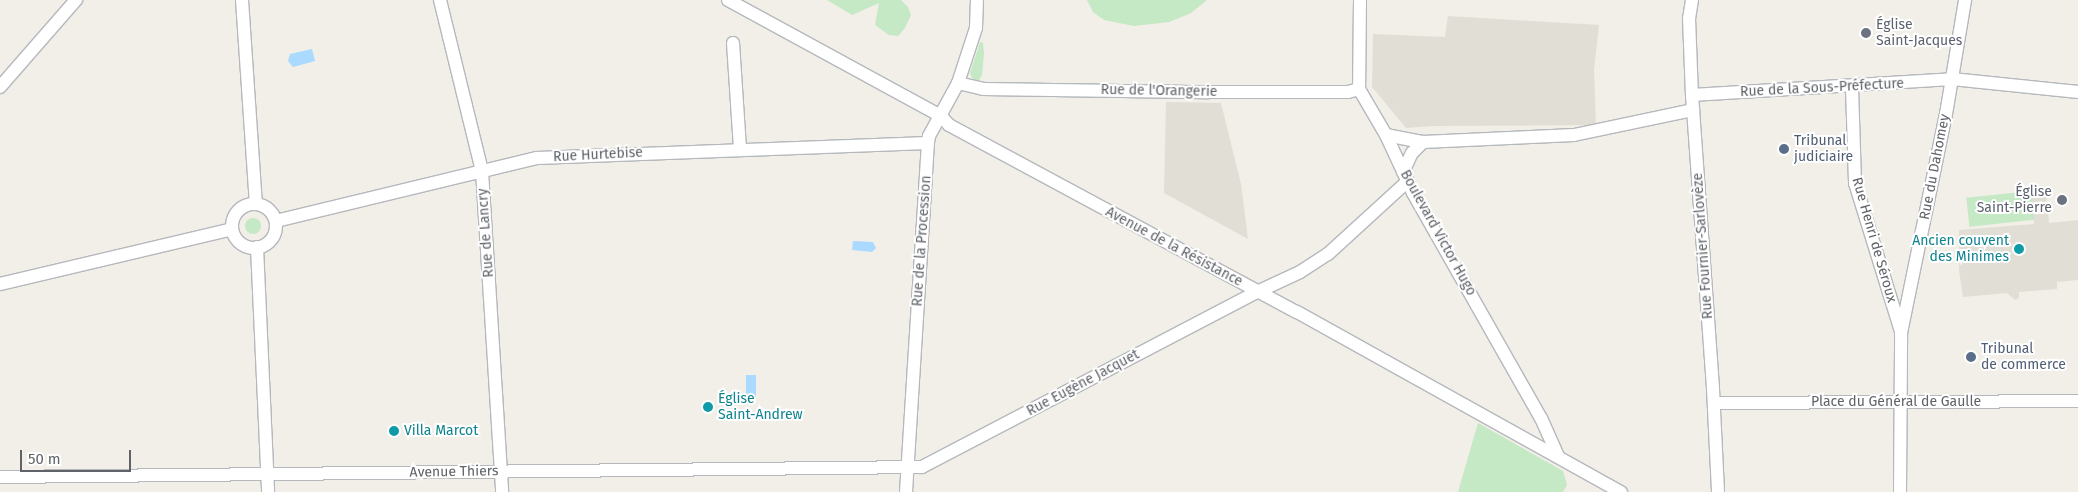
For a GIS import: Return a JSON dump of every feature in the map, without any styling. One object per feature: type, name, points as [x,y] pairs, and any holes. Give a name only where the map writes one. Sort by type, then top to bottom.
[{"type":"street","points":[[0,86],[76,0]]},
{"type":"street","points":[[242,0],[256,204]]},
{"type":"street","name":"Rue de Lancry","points":[[440,0],[482,171],[502,492]]},
{"type":"street","name":"Avenue de la Résistance","points":[[728,0],[941,116],[949,125],[1621,492]]},
{"type":"street","name":"Rue de la Procession","points":[[906,492],[928,143],[958,83],[976,28],[977,0]]},
{"type":"street","points":[[1359,88],[1360,0]]},
{"type":"street","name":"Rue Fournier-Sarlovèze","points":[[1692,0],[1689,18],[1692,95],[1714,403],[1718,492]]},
{"type":"street","name":"Rue du Dahomey","points":[[1901,333],[1952,79],[1965,0]]},
{"type":"street","points":[[733,43],[740,149]]},
{"type":"street","name":"Rue de la Sous-Préfecture","points":[[1692,95],[1852,87],[1952,79],[2078,92]]},
{"type":"street","name":"Rue de l'Orangerie","points":[[958,83],[983,89],[1121,91],[1348,92],[1359,88]]},
{"type":"street","name":"Rue Henri de Séroux","points":[[1852,87],[1855,183],[1901,333]]},
{"type":"street","name":"Boulevard Victor Hugo","points":[[1359,88],[1386,135],[1406,176],[1542,418],[1558,456]]},
{"type":"street","points":[[1386,135],[1423,142],[1574,135],[1693,110]]},
{"type":"street","points":[[1257,292],[1300,272],[1328,254],[1406,176],[1412,153],[1423,142]]},
{"type":"street","name":"Rue Hurtebise","points":[[276,221],[537,158],[928,143]]},
{"type":"street","points":[[256,204],[269,209],[276,221],[274,235],[264,245],[258,247],[244,245],[232,229],[238,211],[243,207],[256,204]]},
{"type":"street","points":[[0,284],[232,229]]},
{"type":"street","points":[[258,247],[268,492]]},
{"type":"street","name":"Rue Eugène Jacquet","points":[[908,467],[922,467],[1257,292]]},
{"type":"street","points":[[1900,492],[1901,333]]},
{"type":"street","name":"Place du Général de Gaulle","points":[[1714,403],[2078,401]]},
{"type":"street","name":"Avenue Thiers","points":[[0,477],[908,467]]},
{"type":"shaded area","points":[[1448,16],[1599,25],[1594,70],[1596,125],[1434,126],[1406,128],[1372,87],[1373,34],[1445,37]]},
{"type":"shaded area","points":[[1166,102],[1221,103],[1241,184],[1248,239],[1164,193]]},
{"type":"shaded area","points":[[2046,190],[2049,223],[2078,220],[2078,280],[2057,282],[2057,289],[2019,292],[2019,298],[2015,300],[2007,293],[1963,297],[1959,270],[1959,230],[2034,224],[2031,191]]},
{"type":"green space","points":[[827,0],[901,0],[908,7],[911,15],[905,28],[898,36],[889,35],[875,25],[879,3],[852,15]]},
{"type":"green space","points":[[1087,0],[1207,0],[1191,13],[1169,22],[1134,26],[1104,20],[1093,12]]},
{"type":"green space","points":[[980,42],[983,43],[984,53],[982,75],[978,82],[972,78],[970,73]]},
{"type":"green space","points":[[2031,191],[2034,220],[1969,227],[1966,198]]},
{"type":"green space","points":[[250,218],[256,218],[261,223],[259,232],[250,234],[245,229],[245,223]]},
{"type":"green space","points":[[1478,423],[1563,471],[1567,485],[1563,492],[1458,492]]},
{"type":"water","points":[[312,49],[315,61],[293,67],[288,61],[290,54]]},
{"type":"water","points":[[853,241],[873,242],[876,248],[872,252],[852,250]]},
{"type":"water","points":[[746,375],[756,375],[756,397],[746,397]]},
{"type":"place","name":"Église Saint-Jacques","points":[[1866,33]]},
{"type":"place","name":"Tribunal judiciaire","points":[[1784,149]]},
{"type":"place","name":"Église Saint-Pierre","points":[[2062,200]]},
{"type":"place","name":"Ancien couvent des Minimes","points":[[2019,249]]},
{"type":"place","name":"Tribunal de commerce","points":[[1971,357]]},
{"type":"place","name":"Église Saint-Andrew","points":[[708,407]]},
{"type":"place","name":"Villa Marcot","points":[[394,431]]}]
